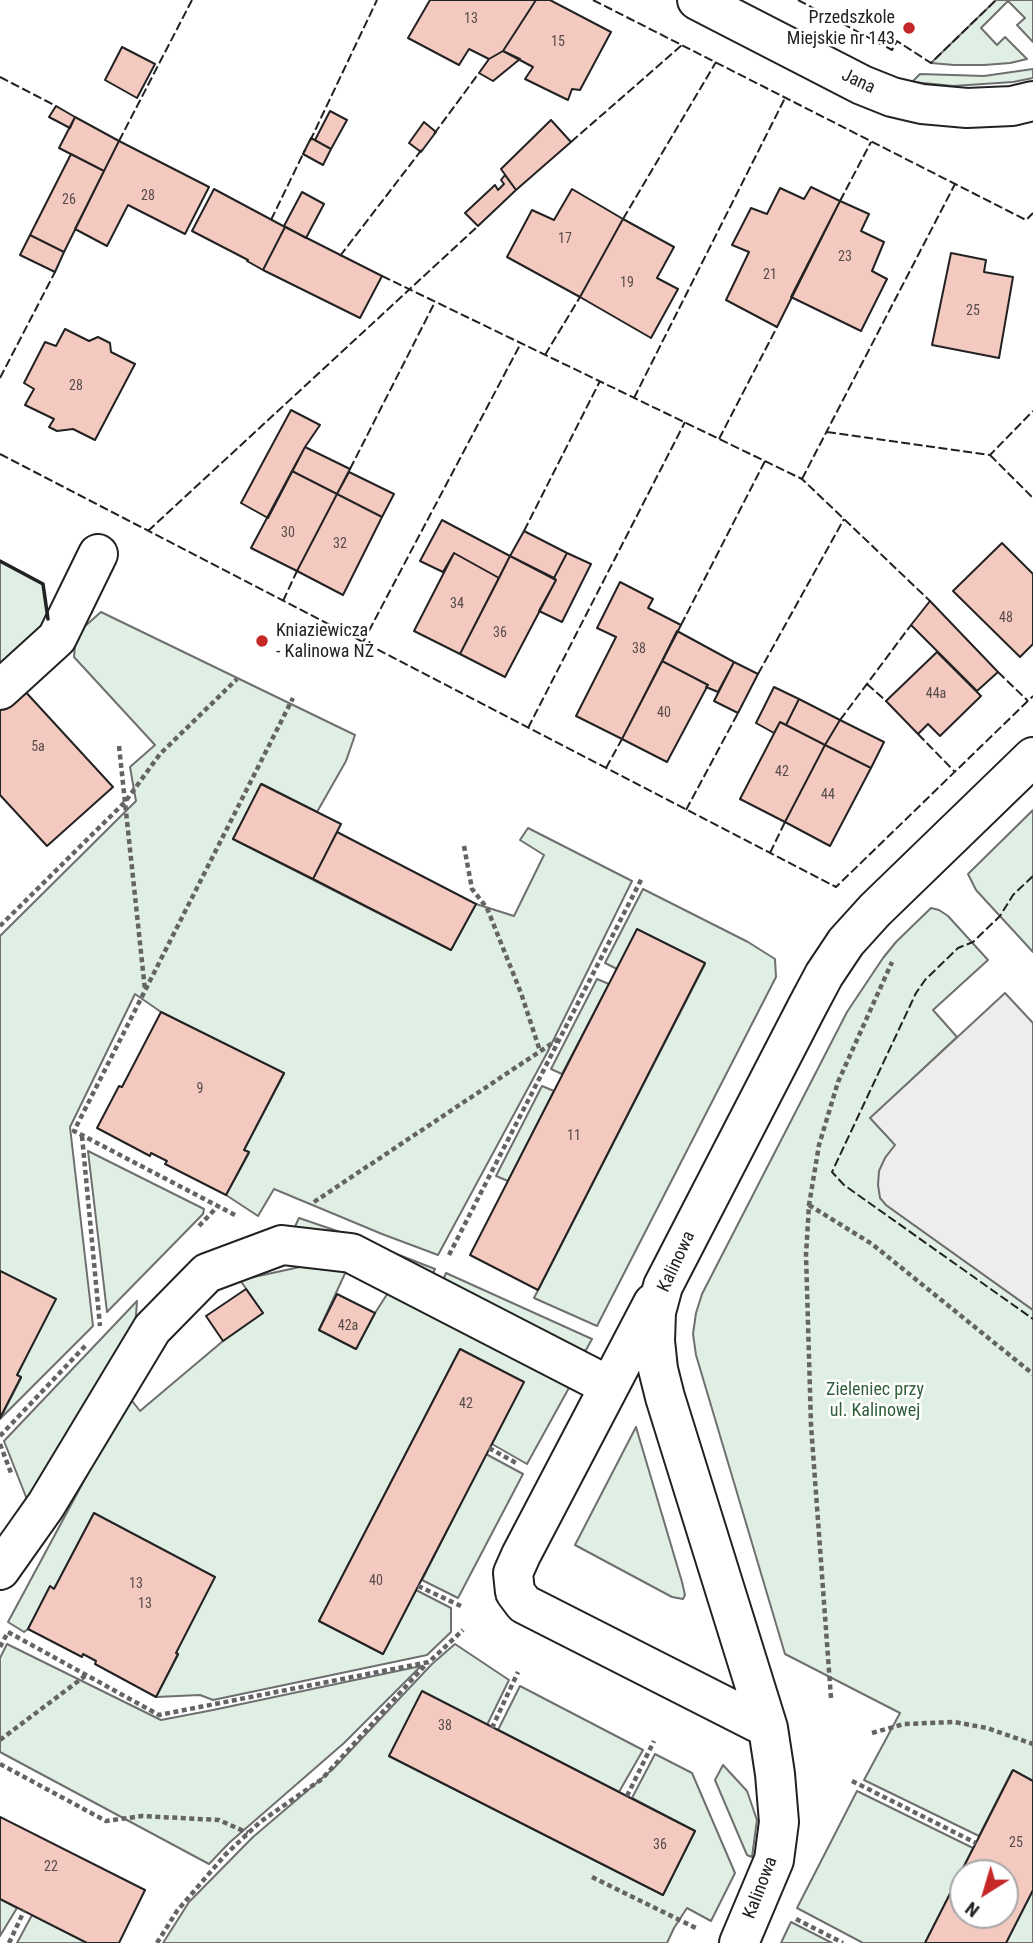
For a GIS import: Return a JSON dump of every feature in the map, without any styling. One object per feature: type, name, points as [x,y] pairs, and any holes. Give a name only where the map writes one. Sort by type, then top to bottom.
[{"type":"street","name":"Jana","points":[[698,0],[862,85],[892,97],[922,104],[967,108],[1012,106],[1033,101]]},
{"type":"street","points":[[0,690],[57,638],[98,554]]},
{"type":"street","name":"Kalinowa","points":[[739,1943],[775,1860],[778,1840],[777,1798],[768,1728],[658,1369],[656,1312],[663,1286],[824,975],[846,942],[875,909],[1033,757]]},
{"type":"street","points":[[0,1570],[46,1505],[152,1329],[207,1273],[282,1245],[351,1252],[609,1386]]},
{"type":"street","points":[[663,1286],[513,1573],[515,1592],[524,1604],[768,1728]]},
{"type":"path","points":[[0,926],[125,802],[160,754],[237,679]]},
{"type":"path","points":[[74,1131],[293,698]]},
{"type":"path","points":[[119,747],[145,990]]},
{"type":"path","points":[[464,846],[472,889],[486,908],[521,993],[540,1051]]},
{"type":"path","points":[[429,1293],[642,878]]},
{"type":"path","points":[[831,1698],[811,1425],[806,1255],[809,1205],[819,1145],[838,1082],[896,951]]},
{"type":"path","points":[[309,1205],[561,1037]]},
{"type":"path","points":[[82,1135],[101,1330]]},
{"type":"path","points":[[809,1205],[872,1244],[1033,1374]]},
{"type":"path","points":[[489,1448],[521,1465]]},
{"type":"path","points":[[418,1586],[461,1606]]},
{"type":"path","points":[[157,1943],[177,1911],[225,1855],[260,1822],[322,1779],[429,1662],[463,1630]]},
{"type":"path","points":[[0,1647],[8,1632],[159,1715],[429,1662]]},
{"type":"path","points":[[492,1728],[518,1672]]},
{"type":"path","points":[[0,1740],[86,1675]]},
{"type":"path","points":[[872,1733],[904,1724],[954,1722],[987,1728],[1033,1744]]},
{"type":"path","points":[[627,1796],[654,1741]]},
{"type":"path","points":[[0,1764],[106,1821],[142,1816],[219,1820],[248,1833]]},
{"type":"path","points":[[852,1781],[976,1843]]},
{"type":"path","points":[[592,1877],[700,1931]]},
{"type":"path","points":[[9,1943],[24,1911]]},
{"type":"path","points":[[786,1914],[843,1943]]},
{"type":"green space","points":[[996,0],[1033,0],[1033,42],[1017,25],[1025,18],[1008,1],[981,28],[997,45],[1005,37],[1027,59],[984,65],[931,63]]},
{"type":"green space","points":[[1033,69],[1033,78],[1013,82],[953,86],[912,82],[920,74],[984,76]]},
{"type":"green space","points":[[0,561],[43,584],[49,626],[0,672]]},
{"type":"green space","points":[[101,612],[355,735],[346,761],[317,812],[262,784],[233,839],[451,950],[476,904],[514,916],[544,855],[520,840],[528,828],[632,881],[547,1053],[438,1255],[274,1189],[258,1216],[226,1195],[249,1153],[244,1150],[284,1074],[161,1012],[135,994],[70,1127],[93,1326],[0,1419],[21,1378],[17,1375],[55,1299],[0,1271],[0,936],[136,801],[130,767],[155,745],[74,657],[76,634]]},
{"type":"green space","points":[[1033,810],[1033,952],[976,890],[968,874]]},
{"type":"green space","points":[[643,889],[748,942],[775,959],[776,977],[597,1326],[534,1298],[705,964],[617,969],[605,963]]},
{"type":"green space","name":"Zieleniec przy ul. Kalinowej","points":[[931,908],[948,916],[988,960],[933,1010],[957,1037],[871,1118],[896,1145],[885,1158],[886,1205],[1033,1310],[1033,1781],[1012,1771],[979,1836],[864,1780],[900,1713],[785,1654],[696,1355],[693,1334],[702,1294],[847,1012],[883,958]]},
{"type":"green space","points":[[597,979],[609,984],[562,1074],[551,1069]]},
{"type":"green space","points":[[542,1086],[554,1091],[508,1181],[496,1176]]},
{"type":"green space","points":[[88,1151],[204,1209],[203,1214],[107,1312]]},
{"type":"green space","points":[[299,1218],[435,1269],[430,1279],[290,1237]]},
{"type":"green space","points":[[309,1265],[347,1269],[319,1330],[356,1349],[393,1285],[570,1386],[527,1464],[492,1444],[523,1382],[460,1349],[319,1621],[383,1654],[416,1590],[451,1608],[451,1632],[427,1655],[213,1700],[200,1695],[156,1697],[178,1655],[94,1513],[54,1589],[50,1587],[28,1629],[24,1632],[8,1622],[129,1397],[140,1411],[223,1341],[263,1313],[240,1280]]},
{"type":"green space","points":[[446,1273],[592,1339],[586,1350],[575,1352],[441,1285]]},
{"type":"green space","points":[[137,1301],[134,1343],[28,1502],[4,1441]]},
{"type":"green space","points":[[636,1427],[682,1582],[685,1595],[683,1599],[672,1597],[575,1545]]},
{"type":"green space","points":[[486,1454],[523,1474],[458,1598],[422,1580]]},
{"type":"green space","points":[[7,1644],[161,1720],[421,1666],[344,1743],[229,1843],[209,1864],[0,1752],[0,1658]]},
{"type":"green space","points":[[455,1644],[509,1680],[487,1725],[389,1756],[663,1895],[695,1831],[632,1798],[655,1754],[692,1773],[735,1873],[711,1921],[687,1908],[667,1943],[163,1943],[189,1902],[253,1837],[334,1768],[432,1664]]},
{"type":"green space","points":[[520,1686],[643,1750],[619,1792],[498,1730]]},
{"type":"green space","points":[[723,1765],[747,1791],[757,1820],[752,1857],[747,1855],[715,1780]]},
{"type":"green space","points":[[857,1791],[973,1848],[967,1859],[949,1859],[949,1896],[925,1943],[863,1943],[797,1908]]},
{"type":"green space","points":[[1033,1890],[1033,1943],[1006,1943],[1013,1929],[1019,1929],[1019,1917]]},
{"type":"green space","points":[[0,1899],[17,1908],[0,1936]]},
{"type":"green space","points":[[32,1915],[87,1943],[17,1943]]},
{"type":"green space","points":[[791,1922],[832,1943],[781,1943]]},
{"type":"shaded area","points":[[1005,993],[1033,1023],[1033,1310],[886,1205],[880,1198],[879,1171],[895,1145],[870,1118]]},
{"type":"building","points":[[430,0],[536,0],[503,51],[489,59],[469,49],[459,65],[408,38]]},
{"type":"building","points":[[536,0],[550,0],[611,32],[580,90],[572,89],[568,100],[525,79],[533,67],[503,51]]},
{"type":"building","points":[[122,47],[155,64],[137,98],[105,80]]},
{"type":"building","points":[[503,51],[520,59],[493,81],[479,73],[489,59]]},
{"type":"building","points":[[56,106],[75,117],[70,128],[49,117]]},
{"type":"building","points":[[330,111],[347,120],[331,149],[315,140]]},
{"type":"building","points":[[75,117],[119,141],[104,171],[59,148]]},
{"type":"building","points":[[551,120],[571,142],[516,190],[501,169]]},
{"type":"building","points":[[424,122],[436,132],[421,152],[409,143]]},
{"type":"building","points":[[311,138],[331,149],[323,165],[303,154]]},
{"type":"building","points":[[119,141],[209,187],[185,234],[128,205],[107,246],[75,229]]},
{"type":"building","points":[[71,154],[104,171],[64,252],[30,235]]},
{"type":"building","points":[[505,175],[516,190],[478,226],[465,213],[495,185],[498,190],[504,184],[501,180]]},
{"type":"building","points":[[811,187],[840,201],[777,327],[726,300],[749,252],[732,245],[751,208],[767,214],[780,188],[804,199]]},
{"type":"building","points":[[214,189],[285,227],[263,270],[192,231]]},
{"type":"building","points":[[572,189],[623,219],[580,297],[507,257],[532,210],[554,220]]},
{"type":"building","points":[[302,192],[324,204],[306,238],[284,226]]},
{"type":"building","points":[[840,201],[869,214],[861,231],[884,242],[872,271],[887,279],[861,331],[791,297]]},
{"type":"building","points":[[623,219],[674,247],[657,278],[678,289],[651,338],[580,297]]},
{"type":"building","points":[[285,227],[382,276],[360,318],[263,270]]},
{"type":"building","points":[[30,235],[64,252],[55,272],[20,255]]},
{"type":"building","points":[[951,253],[986,260],[984,272],[1013,277],[999,358],[932,345]]},
{"type":"building","points":[[65,329],[89,341],[98,337],[110,343],[111,352],[135,364],[95,440],[73,429],[57,431],[49,427],[54,419],[25,405],[34,389],[24,383],[45,342],[56,346]]},
{"type":"building","points":[[291,410],[320,425],[305,447],[268,518],[241,503]]},
{"type":"building","points":[[305,447],[350,469],[337,494],[292,471]]},
{"type":"building","points":[[292,471],[337,494],[297,571],[251,548]]},
{"type":"building","points":[[349,472],[394,494],[382,517],[337,494]]},
{"type":"building","points":[[337,494],[382,517],[343,595],[297,571]]},
{"type":"building","points":[[442,520],[510,556],[499,578],[454,553],[443,572],[420,561]]},
{"type":"building","points":[[524,531],[567,553],[554,578],[510,556]]},
{"type":"building","points":[[1002,543],[1033,574],[1033,644],[1020,657],[953,591]]},
{"type":"building","points":[[454,553],[499,578],[460,654],[414,631]]},
{"type":"building","points":[[567,553],[591,564],[562,622],[539,611]]},
{"type":"building","points":[[510,556],[556,580],[505,677],[460,654]]},
{"type":"building","points":[[620,582],[653,599],[648,608],[681,625],[622,739],[576,716],[616,637],[597,628]]},
{"type":"building","points":[[930,601],[998,672],[977,691],[911,625]]},
{"type":"building","points":[[677,631],[734,662],[718,692],[662,661]]},
{"type":"building","points":[[937,652],[981,696],[940,736],[928,724],[918,734],[886,701]]},
{"type":"building","points":[[662,661],[708,685],[667,762],[622,739]]},
{"type":"building","points":[[734,662],[758,674],[738,713],[714,701]]},
{"type":"building","points":[[774,687],[799,699],[786,725],[780,722],[774,733],[756,723]]},
{"type":"building","points":[[22,688],[113,787],[47,846],[0,795],[0,708]]},
{"type":"building","points":[[799,699],[840,720],[825,745],[786,725]]},
{"type":"building","points":[[840,720],[884,742],[871,768],[825,745]]},
{"type":"building","points":[[780,722],[825,745],[785,822],[740,799]]},
{"type":"building","points":[[825,745],[871,768],[830,846],[785,822]]},
{"type":"building","points":[[261,784],[341,824],[313,879],[233,839]]},
{"type":"building","points":[[337,832],[476,904],[451,950],[313,879]]},
{"type":"building","points":[[637,929],[705,963],[538,1290],[470,1255]]},
{"type":"building","points":[[161,1012],[284,1073],[244,1150],[249,1152],[226,1195],[165,1164],[167,1161],[151,1153],[150,1156],[97,1128]]},
{"type":"building","points":[[0,1271],[56,1299],[17,1375],[21,1377],[0,1418]]},
{"type":"building","points":[[246,1289],[263,1313],[223,1341],[206,1316]]},
{"type":"building","points":[[337,1294],[375,1313],[356,1349],[319,1330]]},
{"type":"building","points":[[460,1349],[524,1382],[383,1654],[319,1621]]},
{"type":"building","points":[[94,1513],[215,1577],[156,1697],[95,1664],[96,1661],[83,1654],[82,1657],[28,1629],[50,1586],[54,1589]]},
{"type":"building","points":[[422,1691],[695,1831],[663,1895],[389,1756]]},
{"type":"building","points":[[1013,1770],[1033,1781],[1033,1890],[1019,1917],[1019,1859],[968,1859]]},
{"type":"building","points":[[0,1817],[145,1890],[119,1943],[87,1943],[0,1899]]},
{"type":"building","points":[[949,1896],[949,1929],[1013,1929],[1006,1943],[925,1943]]},
{"type":"fence","points":[[119,141],[192,0]]},
{"type":"fence","points":[[310,141],[377,0]]},
{"type":"fence","points":[[593,0],[1026,220],[1033,213]]},
{"type":"fence","points":[[798,0],[892,50],[897,41],[931,63],[996,0]]},
{"type":"fence","points":[[571,142],[682,45]]},
{"type":"fence","points":[[623,219],[716,62]]},
{"type":"fence","points":[[434,134],[479,73]]},
{"type":"fence","points":[[0,77],[56,106]]},
{"type":"fence","points":[[634,398],[785,98]]},
{"type":"fence","points":[[840,201],[871,142]]},
{"type":"fence","points":[[340,256],[423,148]]},
{"type":"fence","points":[[271,220],[305,150]]},
{"type":"fence","points":[[802,479],[955,184]]},
{"type":"fence","points":[[148,531],[478,226]]},
{"type":"fence","points":[[0,378],[55,272]]},
{"type":"fence","points":[[382,276],[802,479],[930,601]]},
{"type":"fence","points":[[545,355],[580,297]]},
{"type":"fence","points":[[350,469],[435,302]]},
{"type":"fence","points":[[719,439],[777,327]]},
{"type":"fence","points":[[363,642],[521,343]]},
{"type":"fence","points":[[524,531],[600,381]]},
{"type":"fence","points":[[827,432],[990,455],[1033,411]]},
{"type":"fence","points":[[528,728],[685,422]]},
{"type":"fence","points":[[0,454],[836,887],[1033,696]]},
{"type":"fence","points":[[990,455],[1033,498]]},
{"type":"fence","points":[[681,625],[765,461]]},
{"type":"fence","points":[[758,674],[844,519]]},
{"type":"fence","points":[[283,601],[297,571]]},
{"type":"fence","points":[[840,720],[911,625]]},
{"type":"fence","points":[[998,672],[1028,701]]},
{"type":"fence","points":[[867,684],[886,701]]},
{"type":"fence","points":[[686,810],[738,713]]},
{"type":"fence","points":[[918,734],[955,772]]},
{"type":"fence","points":[[606,768],[622,739]]},
{"type":"fence","points":[[770,853],[785,822]]},
{"type":"fence","points":[[1033,876],[1013,895],[1000,916],[973,942],[958,948],[925,980],[916,993],[832,1172],[844,1185],[1033,1319]]},
{"type":"wall","points":[[0,561],[43,584],[48,619]]},
{"type":"place","name":"Przedszkole Miejskie nr 143","points":[[909,28]]},
{"type":"place","name":"Kniaziewicza - Kalinowa NŻ","points":[[262,641]]}]
